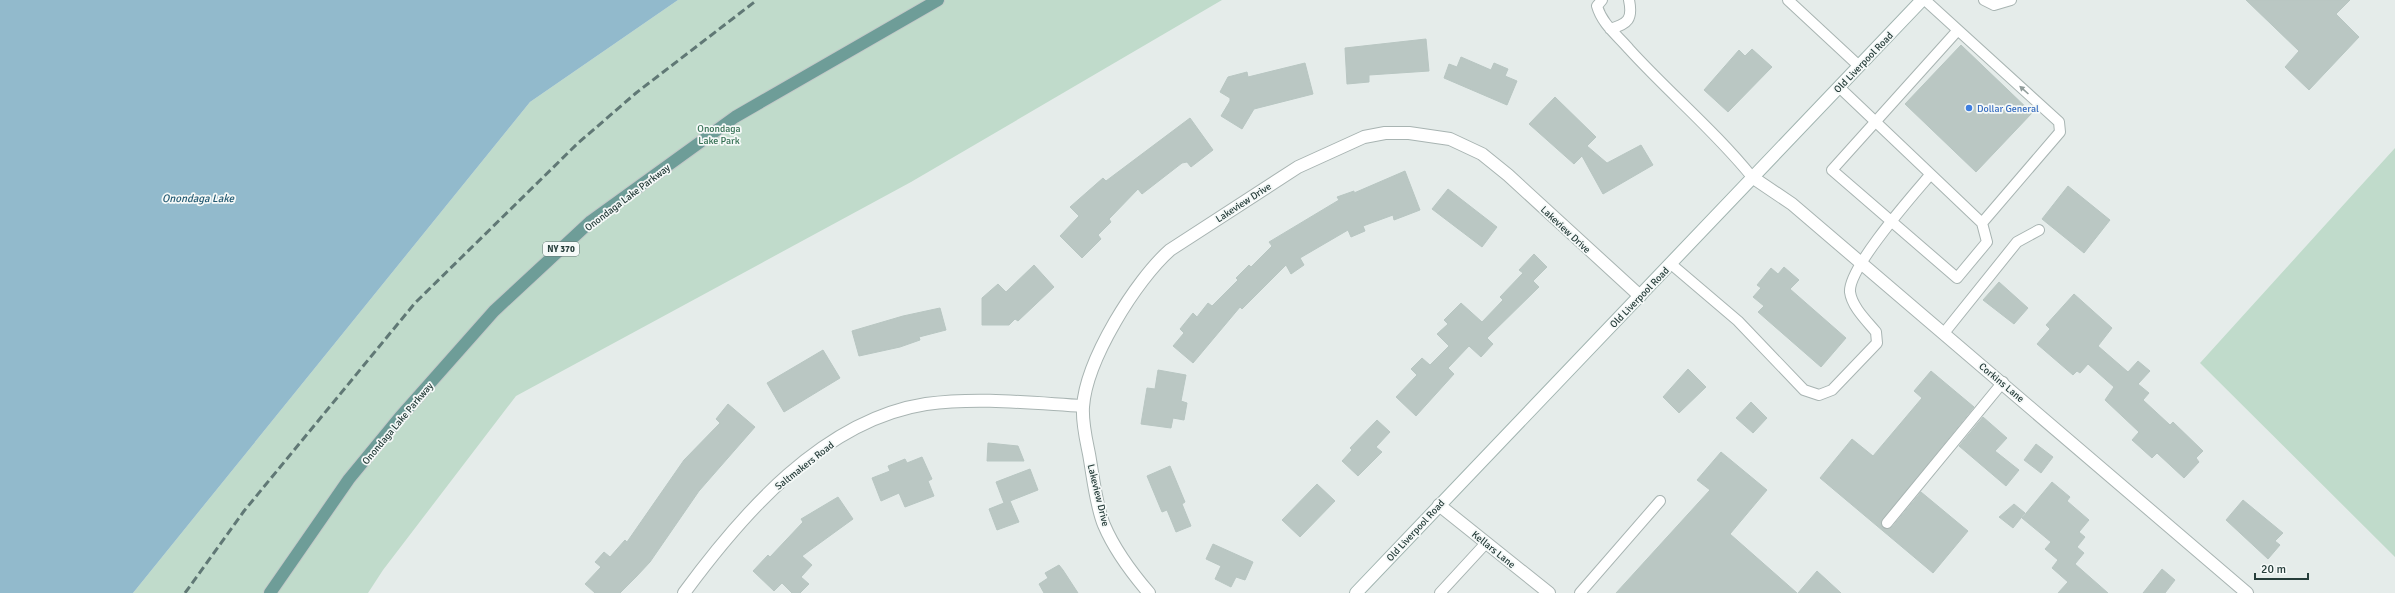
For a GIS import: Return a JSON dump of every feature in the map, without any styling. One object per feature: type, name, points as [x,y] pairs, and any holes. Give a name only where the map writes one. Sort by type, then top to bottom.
[{"type":"main road","name":"Onondaga Lake Parkway","points":[[270,593],[350,479],[400,417],[494,311],[591,222],[735,117],[938,0]]},
{"type":"street","name":"Old Liverpool Road","points":[[1356,593],[1671,264],[1752,177],[1924,0]]},
{"type":"street","name":"Lakeview Drive","points":[[1149,593],[1127,567],[1104,524],[1091,466],[1083,406],[1088,384],[1116,319],[1155,263],[1170,250],[1298,167],[1364,137],[1384,133],[1409,133],[1450,139],[1482,154],[1508,175],[1640,296]]},
{"type":"street","name":"Corkins Lane","points":[[1752,177],[1792,204],[2003,382],[2247,593]]},
{"type":"street","name":"Saltmakers Road","points":[[684,593],[743,519],[784,478],[818,451],[846,434],[887,415],[926,404],[978,400],[1083,406]]},
{"type":"street","name":"Kellars Lane","points":[[1439,505],[1549,593]]},
{"type":"lane","points":[[1602,0],[1597,6],[1600,18],[1653,75],[1730,150],[1752,177]]},
{"type":"lane","points":[[1610,28],[1624,25],[1629,19],[1632,11],[1629,0]]},
{"type":"lane","points":[[1788,0],[1859,66]]},
{"type":"lane","points":[[1924,0],[2059,122],[2061,127],[2060,132],[1982,223]]},
{"type":"lane","points":[[1984,0],[1994,5],[2011,0]]},
{"type":"lane","points":[[1839,87],[1875,122],[1930,175],[1982,223],[1987,242],[1957,278],[1832,170],[1875,122],[1958,30]]},
{"type":"lane","points":[[1671,264],[1738,321],[1804,390],[1819,395],[1832,390],[1877,343],[1876,332],[1853,302],[1850,291],[1852,278],[1875,241],[1930,175]]},
{"type":"lane","points":[[1944,333],[2017,242],[2039,230]]},
{"type":"lane","points":[[1887,523],[2003,382]]},
{"type":"lane","points":[[1580,593],[1660,501]]},
{"type":"lane","points":[[1440,593],[1486,543]]},
{"type":"green space","name":"Onondaga Lake Park","points":[[678,0],[1222,0],[911,182],[516,396],[383,570],[368,593],[133,593],[530,102]]},
{"type":"green space","points":[[2395,148],[2395,557],[2200,363]]},
{"type":"water","name":"Onondaga Lake","points":[[0,0],[678,0],[530,102],[133,593],[0,593]]},
{"type":"building","points":[[2246,0],[2350,0],[2336,14],[2359,37],[2309,90],[2285,67],[2299,51]]},
{"type":"building","points":[[1426,39],[1429,71],[1369,75],[1369,82],[1347,84],[1345,48]]},
{"type":"building","name":"Dollar General","points":[[1961,45],[2032,113],[1976,172],[1905,104]]},
{"type":"building","points":[[1752,49],[1772,67],[1728,112],[1704,90],[1739,50],[1745,56]]},
{"type":"building","points":[[1461,57],[1491,70],[1494,63],[1508,69],[1505,76],[1517,81],[1507,105],[1444,78],[1449,64],[1457,67]]},
{"type":"building","points":[[1305,63],[1313,94],[1254,109],[1242,129],[1221,116],[1230,101],[1230,98],[1220,92],[1228,77],[1247,72],[1248,77]]},
{"type":"building","points":[[1555,97],[1596,137],[1587,146],[1607,163],[1641,145],[1653,165],[1603,194],[1582,156],[1574,164],[1529,124]]},
{"type":"building","points":[[1190,118],[1213,150],[1191,167],[1187,162],[1182,163],[1142,194],[1138,189],[1109,219],[1111,222],[1098,235],[1101,239],[1082,258],[1060,236],[1079,216],[1070,207],[1103,178],[1106,181]]},
{"type":"building","points":[[1405,171],[1420,210],[1394,220],[1393,215],[1363,226],[1365,231],[1351,237],[1348,230],[1300,258],[1304,265],[1291,274],[1286,265],[1242,309],[1240,307],[1193,363],[1173,346],[1184,333],[1180,329],[1193,313],[1197,317],[1208,303],[1212,306],[1238,280],[1236,278],[1249,265],[1251,267],[1272,246],[1269,242],[1339,200],[1337,197],[1354,191],[1354,193]]},
{"type":"building","points":[[2068,186],[2110,220],[2084,253],[2042,219]]},
{"type":"building","points":[[1448,189],[1497,227],[1482,247],[1432,209]]},
{"type":"building","points":[[1534,254],[1547,267],[1533,281],[1539,287],[1487,338],[1493,344],[1481,357],[1469,346],[1448,368],[1454,374],[1416,416],[1396,397],[1417,375],[1411,369],[1422,358],[1430,365],[1449,346],[1437,334],[1448,324],[1444,320],[1461,303],[1482,322],[1503,300],[1500,297],[1523,273],[1519,270]]},
{"type":"building","points":[[1034,265],[1054,287],[1018,321],[1015,319],[1009,325],[982,325],[982,298],[998,284],[1006,292]]},
{"type":"building","points":[[1784,267],[1799,280],[1790,289],[1846,338],[1821,367],[1758,312],[1764,306],[1753,297],[1761,288],[1757,285],[1771,268],[1778,274]]},
{"type":"building","points":[[1999,282],[2028,308],[2014,324],[1983,300]]},
{"type":"building","points":[[2074,294],[2112,328],[2098,346],[2128,372],[2138,361],[2150,371],[2138,384],[2149,393],[2143,400],[2170,425],[2173,422],[2203,451],[2196,458],[2199,462],[2184,478],[2157,453],[2152,458],[2132,440],[2139,432],[2105,400],[2114,387],[2088,364],[2080,373],[2077,371],[2073,375],[2037,344],[2050,329],[2046,325]]},
{"type":"building","points":[[940,308],[946,330],[919,337],[920,340],[900,347],[859,356],[852,331],[903,316]]},
{"type":"building","points":[[823,350],[840,378],[784,412],[767,383]]},
{"type":"building","points":[[1688,369],[1706,387],[1679,413],[1663,397]]},
{"type":"building","points":[[1158,370],[1186,375],[1181,401],[1187,403],[1184,420],[1173,418],[1171,428],[1141,424],[1147,388],[1155,389]]},
{"type":"building","points":[[1931,371],[1974,407],[1881,522],[1883,528],[1892,527],[1921,492],[1968,531],[1933,573],[1820,478],[1852,439],[1873,456],[1922,398],[1914,391]]},
{"type":"building","points":[[1751,402],[1767,418],[1753,433],[1736,418]]},
{"type":"building","points":[[728,404],[755,427],[699,491],[650,562],[636,577],[620,593],[595,593],[585,584],[601,567],[595,562],[604,552],[610,557],[625,540],[627,542],[684,460],[720,423],[716,419]]},
{"type":"building","points":[[1983,417],[2007,438],[1995,451],[2019,470],[2006,486],[1959,446]]},
{"type":"building","points":[[1377,420],[1390,432],[1376,447],[1382,452],[1358,476],[1342,461],[1352,450],[1350,448]]},
{"type":"building","points":[[988,443],[1018,446],[1024,461],[987,461]]},
{"type":"building","points":[[2036,444],[2053,457],[2041,473],[2024,460]]},
{"type":"building","points":[[1721,452],[1767,490],[1730,534],[1797,593],[1616,593],[1710,490],[1697,480]]},
{"type":"building","points":[[922,457],[932,479],[928,481],[934,496],[905,507],[899,493],[881,501],[872,478],[890,471],[888,466],[905,459],[907,463]]},
{"type":"building","points":[[1170,466],[1185,502],[1182,504],[1191,526],[1176,532],[1167,510],[1162,512],[1147,476]]},
{"type":"building","points":[[1030,469],[1038,490],[1010,501],[1019,522],[997,530],[989,509],[1004,503],[996,482]]},
{"type":"building","points":[[2052,482],[2070,497],[2067,501],[2089,520],[2079,532],[2085,537],[2077,547],[2084,553],[2075,564],[2108,593],[2058,593],[2068,582],[2052,568],[2058,560],[2045,549],[2051,542],[2022,518]]},
{"type":"building","points":[[1317,484],[1335,501],[1300,537],[1282,520]]},
{"type":"building","points":[[838,497],[853,519],[802,556],[812,565],[801,577],[809,584],[800,593],[792,593],[782,583],[774,591],[753,571],[768,555],[770,557],[803,522],[801,519]]},
{"type":"building","points":[[2243,500],[2283,533],[2275,541],[2280,545],[2268,559],[2226,520]]},
{"type":"building","points":[[2014,504],[2025,513],[2013,528],[1999,517]]},
{"type":"building","points":[[1213,544],[1253,562],[1245,580],[1236,577],[1231,587],[1215,579],[1221,566],[1206,559]]},
{"type":"building","points":[[1059,565],[1078,593],[1044,593],[1039,584],[1048,578],[1045,573]]},
{"type":"building","points":[[2162,569],[2175,580],[2165,593],[2143,593]]},
{"type":"building","points":[[1817,571],[1841,593],[1798,593]]},
{"type":"railway","points":[[185,593],[244,511],[415,303],[577,144],[636,93],[757,0]]},
{"type":"place","name":"Dollar General","points":[[1969,108]]}]
